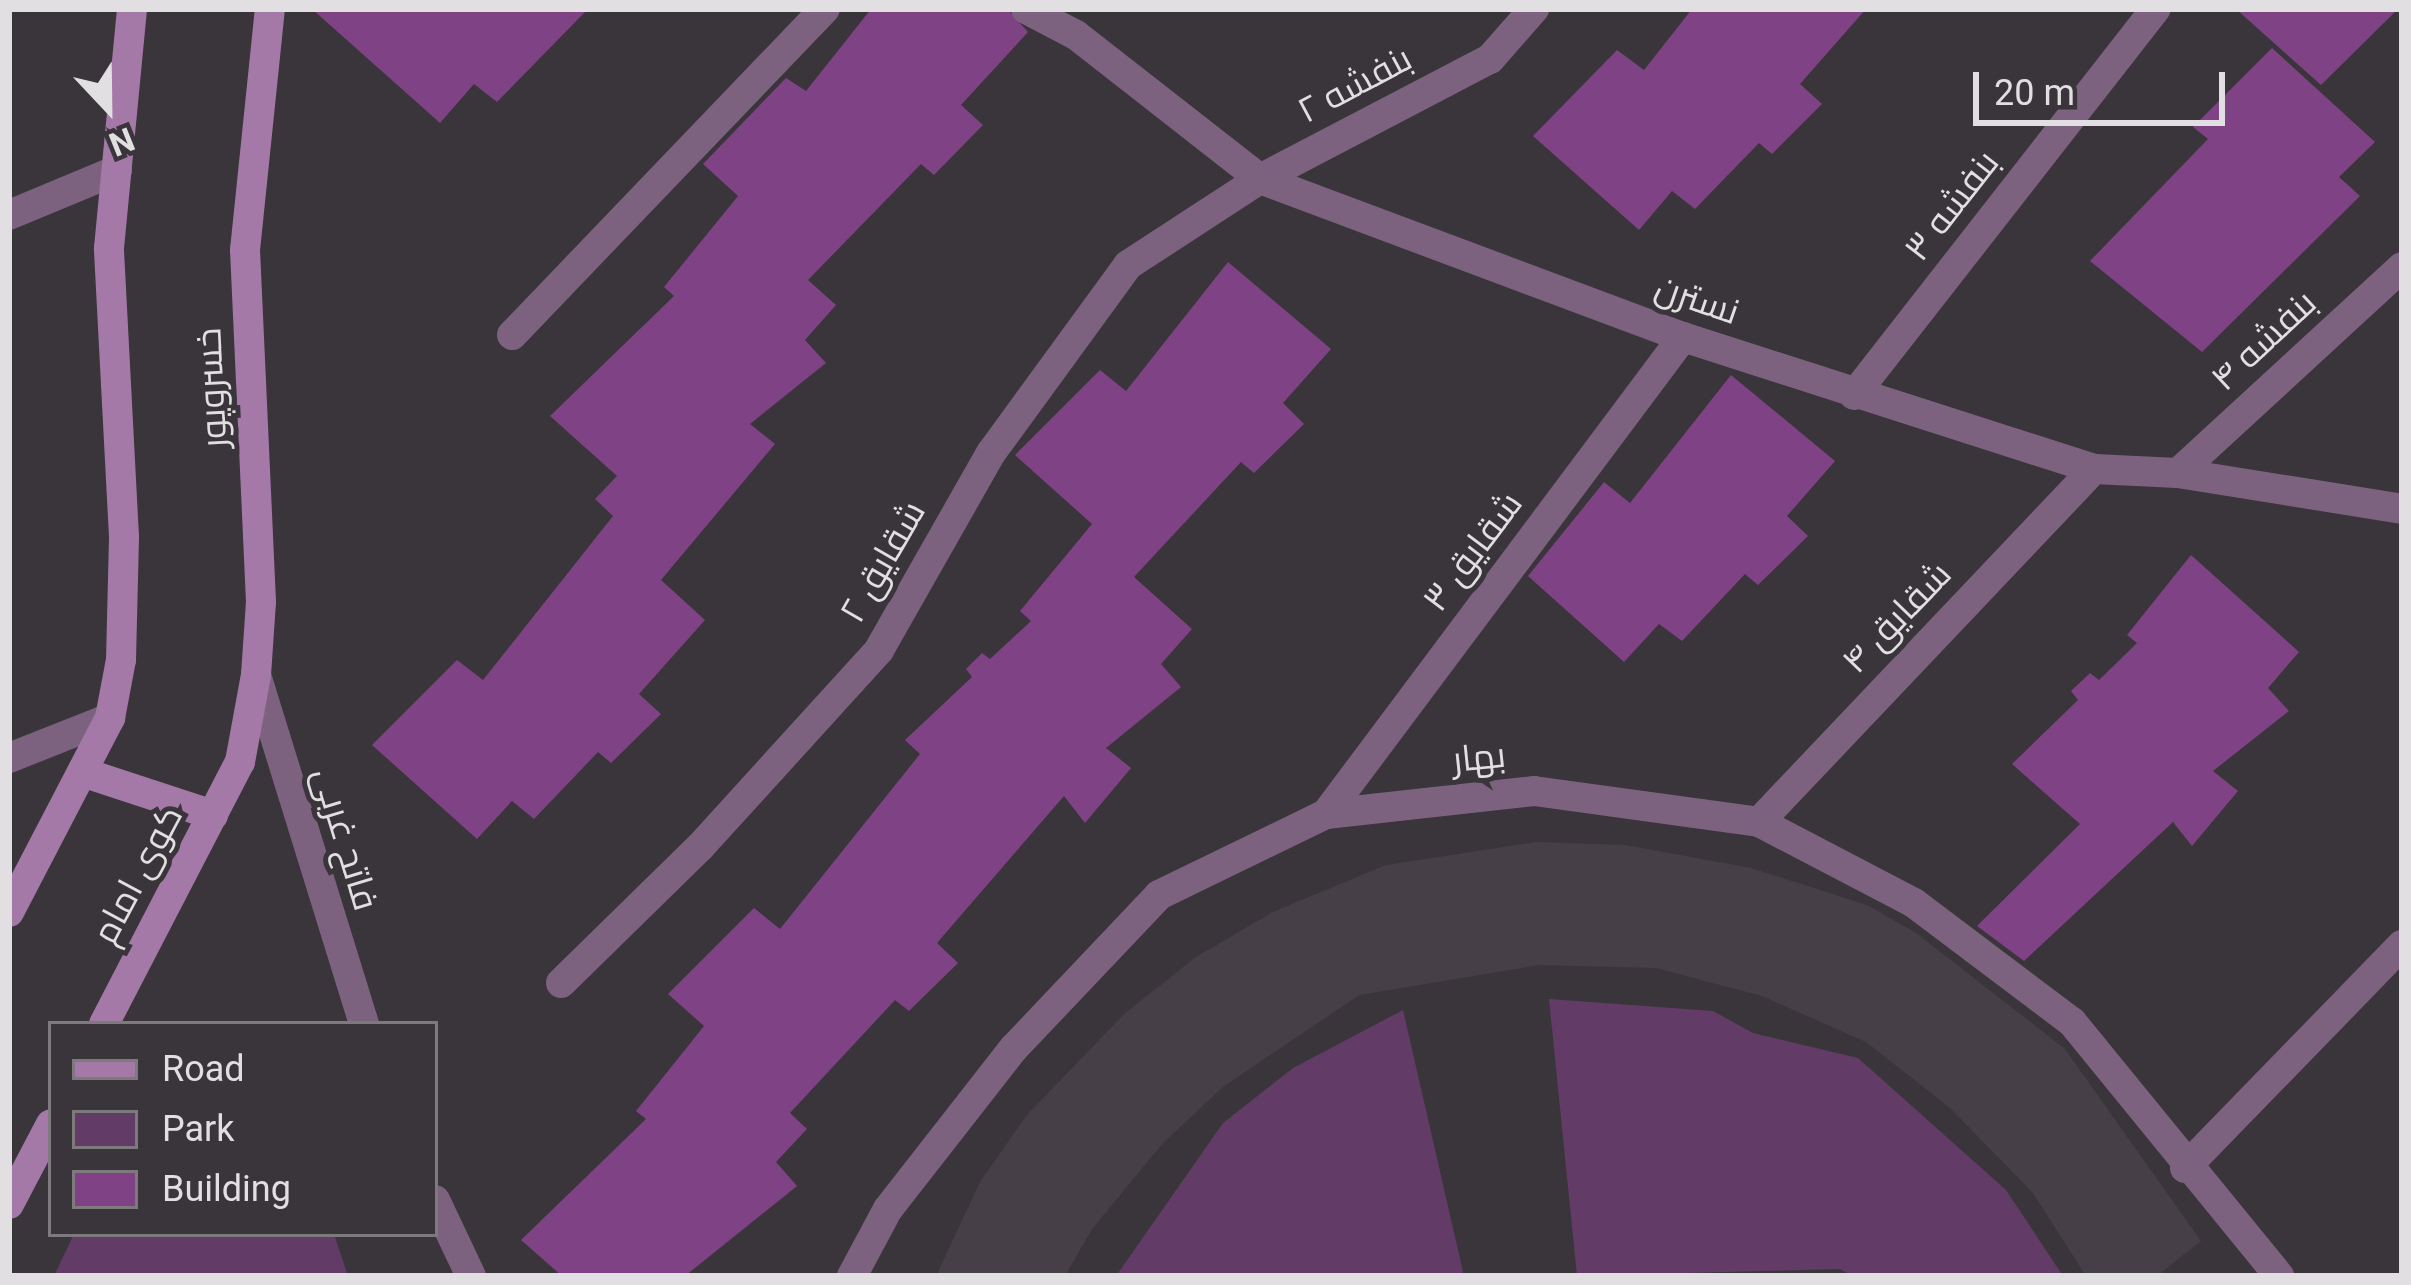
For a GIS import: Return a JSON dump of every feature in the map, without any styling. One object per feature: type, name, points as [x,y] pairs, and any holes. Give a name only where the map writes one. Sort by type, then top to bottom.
[{"type":"street","points":[[9,912],[110,718],[125,600],[109,248],[132,9]]},
{"type":"street","name":"خسروپور","points":[[240,762],[256,675],[261,602],[244,250],[270,9]]},
{"type":"street","points":[[512,335],[826,9]]},
{"type":"street","name":"نسترن","points":[[1026,9],[1076,35],[1260,179],[1683,337],[2094,469],[2178,472],[2402,509]]},
{"type":"street","name":"بنفشه ۲","points":[[1260,179],[1490,58],[1534,9]]},
{"type":"street","name":"بنفشه ۳","points":[[1854,394],[2156,9]]},
{"type":"street","points":[[9,215],[116,170]]},
{"type":"street","name":"شقایق ۲","points":[[561,983],[700,847],[879,650],[991,453],[1128,265],[1260,179]]},
{"type":"street","name":"بنفشه ۴","points":[[2178,472],[2402,267]]},
{"type":"street","name":"شقایق ۳","points":[[1326,814],[1683,337]]},
{"type":"street","name":"شقایق ۴","points":[[1759,822],[2094,469]]},
{"type":"street","name":"فاتح غربی","points":[[256,675],[363,1021]]},
{"type":"street","points":[[9,758],[110,718]]},
{"type":"street","name":"کوی امام","points":[[106,1021],[240,762]]},
{"type":"street","points":[[82,772],[213,815]]},
{"type":"street","name":"بهار","points":[[852,1276],[888,1209],[1014,1048],[1160,895],[1326,814],[1534,791],[1759,822],[1914,903],[2072,1022],[2186,1168],[2279,1276]]},
{"type":"street","points":[[2186,1168],[2402,945]]},
{"type":"street","points":[[9,1204],[48,1130]]},
{"type":"street","points":[[438,1206],[471,1276]]},
{"type":"shaded area","points":[[1536,842],[1625,845],[1751,868],[1867,905],[1916,933],[2065,1049],[2201,1241],[2157,1276],[2086,1276],[2033,1193],[1949,1107],[1866,1042],[1762,996],[1656,968],[1539,965],[1359,995],[1223,1087],[1163,1143],[1092,1229],[1065,1276],[936,1276],[980,1182],[1027,1115],[1124,1014],[1196,957],[1273,912],[1386,865]]},
{"type":"green space","points":[[1549,999],[1713,1011],[1753,1033],[1858,1058],[2006,1190],[2063,1276],[1853,1276],[1840,1269],[1577,1276]]},
{"type":"green space","points":[[1403,1010],[1464,1276],[1116,1276],[1223,1123],[1293,1068]]},
{"type":"green space","points":[[73,1237],[335,1237],[348,1276],[54,1276]]},
{"type":"building","points":[[312,9],[588,9],[497,102],[474,84],[440,123]]},
{"type":"building","points":[[871,9],[1007,9],[1028,32],[961,105],[983,125],[934,175],[921,164],[808,280],[836,305],[805,340],[826,363],[750,424],[775,444],[661,580],[705,620],[639,694],[661,714],[611,763],[598,752],[534,819],[512,801],[477,839],[372,745],[457,660],[483,680],[613,516],[595,499],[617,476],[550,416],[674,296],[664,287],[738,196],[703,164],[786,78],[806,91]]},
{"type":"building","points":[[1692,9],[1866,9],[1800,84],[1822,104],[1772,154],[1759,143],[1695,209],[1672,191],[1639,230],[1533,136],[1617,50],[1644,70]]},
{"type":"building","points":[[2236,9],[2398,9],[2321,85]]},
{"type":"building","points":[[2272,48],[2375,142],[2339,177],[2360,196],[2202,352],[2090,261],[2208,139],[2193,127]]},
{"type":"building","points":[[1228,262],[1331,349],[1283,403],[1304,424],[1254,473],[1241,462],[1134,577],[1192,629],[1161,664],[1181,687],[1106,748],[1131,768],[1085,823],[1064,796],[937,943],[958,963],[909,1011],[895,1000],[790,1113],[807,1129],[776,1162],[797,1186],[685,1276],[562,1276],[521,1240],[646,1119],[636,1111],[704,1026],[668,994],[754,908],[780,929],[920,754],[905,740],[972,677],[966,669],[982,653],[990,659],[1031,621],[1020,611],[1092,524],[1015,455],[1100,370],[1126,391]]},
{"type":"building","points":[[1731,375],[1835,461],[1787,516],[1808,536],[1758,585],[1745,574],[1682,641],[1659,624],[1624,662],[1528,576],[1604,482],[1630,503]]},
{"type":"building","points":[[2191,555],[2299,652],[2268,688],[2289,711],[2213,771],[2238,791],[2192,846],[2173,822],[2024,961],[1977,926],[2080,824],[2012,764],[2078,700],[2071,691],[2090,673],[2099,680],[2137,643],[2127,635]]}]
